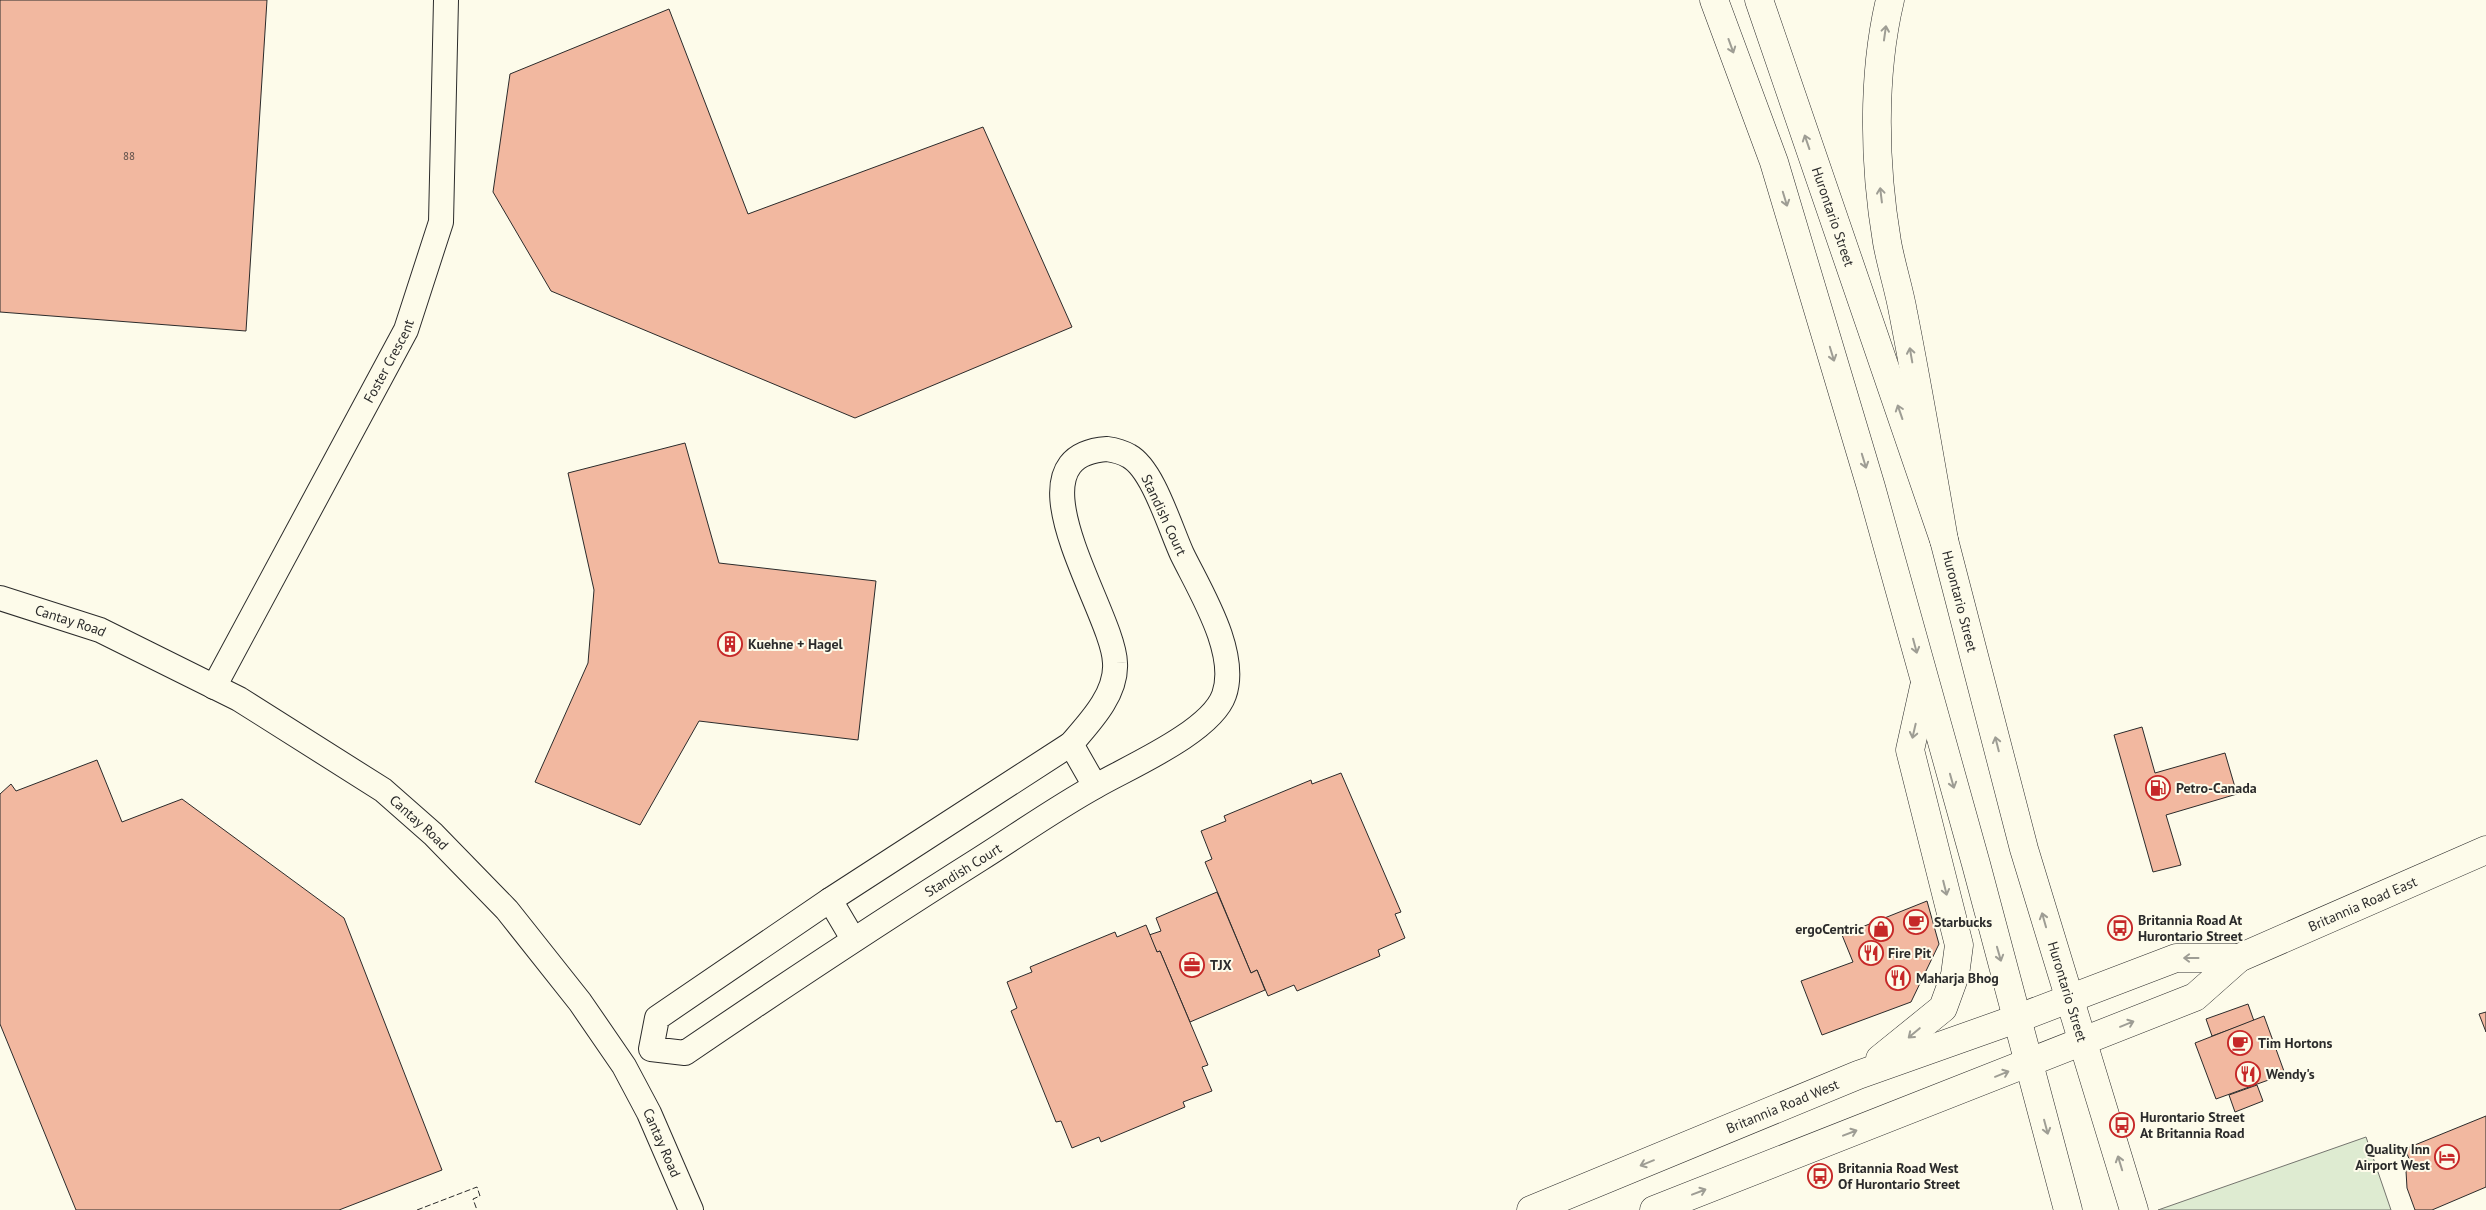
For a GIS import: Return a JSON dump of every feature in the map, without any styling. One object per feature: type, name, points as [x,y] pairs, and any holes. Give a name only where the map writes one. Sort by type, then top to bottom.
[{"type":"main road","points":[[1714,0],[1774,162],[1871,487],[1925,683],[2027,1015],[2028,1063],[2068,1210]]},
{"type":"main road","name":"Hurontario Street","points":[[1759,0],[1944,540],[2024,849],[2134,1210]]},
{"type":"main road","points":[[1890,0],[1878,102],[1877,161],[1887,242],[1903,309],[1944,540]]},
{"type":"main road","points":[[1858,1075],[1943,1008],[1955,975],[1959,945],[1910,750],[1925,683]]},
{"type":"main road","name":"Britannia Road East","points":[[2028,1063],[2195,996],[2239,958],[2486,850]]},
{"type":"main road","name":"Britannia Road East","points":[[2027,1015],[2176,958],[2239,958]]},
{"type":"main road","name":"Britannia Road West","points":[[1531,1210],[1858,1075],[2027,1015]]},
{"type":"main road","points":[[1654,1210],[2028,1063]]},
{"type":"street","name":"Foster Crescent","points":[[214,687],[307,518],[409,321],[441,222],[446,0]]},
{"type":"street","name":"Standish Court","points":[[1107,449],[1130,456],[1148,476],[1170,530],[1221,638],[1227,660],[1228,676],[1224,696],[1217,708],[1207,718],[1153,756],[1095,786],[853,939],[685,1053],[651,1049],[658,1018],[830,900],[1071,744],[1086,726],[1108,694],[1115,677],[1116,662],[1109,631],[1073,547],[1060,498],[1064,475],[1072,462],[1085,453],[1107,449]]},
{"type":"street","name":"Cantay Road","points":[[0,598],[100,630],[238,699],[383,790],[433,834],[507,910],[580,1002],[624,1066],[649,1113],[691,1210]]},
{"type":"street","points":[[1071,744],[1095,786]]},
{"type":"street","points":[[830,900],[853,939]]},
{"type":"street","points":[[624,1066],[651,1049]]},
{"type":"green space","points":[[2366,1137],[2391,1210],[2158,1210]]},
{"type":"building","points":[[0,0],[267,0],[246,331],[0,312]]},
{"type":"building","points":[[669,9],[748,214],[983,127],[1072,327],[855,418],[551,291],[493,192],[510,74]]},
{"type":"building","name":"Kuehne + Hagel","points":[[685,443],[719,563],[876,581],[858,740],[699,721],[640,825],[535,782],[588,663],[594,590],[568,473]]},
{"type":"building","points":[[2142,727],[2155,773],[2225,753],[2237,794],[2166,815],[2181,865],[2153,872],[2114,735]]},
{"type":"building","points":[[97,760],[122,822],[182,799],[344,918],[442,1170],[339,1210],[76,1210],[0,1024],[0,794],[11,784],[16,791]]},
{"type":"building","points":[[1341,773],[1401,912],[1395,914],[1405,938],[1378,950],[1380,956],[1297,991],[1294,985],[1268,996],[1257,970],[1251,973],[1205,862],[1212,859],[1201,831],[1226,821],[1224,816],[1311,780],[1312,784]]},
{"type":"building","points":[[1217,892],[1251,973],[1257,970],[1265,990],[1190,1022],[1160,951],[1157,952],[1149,935],[1161,931],[1156,918]]},
{"type":"building","points":[[1927,901],[1939,944],[1911,1002],[1822,1035],[1801,981],[1853,962],[1842,935]]},
{"type":"building","points":[[1146,925],[1157,952],[1160,951],[1208,1065],[1202,1067],[1212,1091],[1183,1102],[1185,1107],[1101,1142],[1099,1137],[1072,1148],[1061,1121],[1056,1122],[1011,1011],[1017,1008],[1007,982],[1032,972],[1030,967],[1115,932],[1117,937]]},
{"type":"building","points":[[2248,1004],[2254,1021],[2212,1036],[2206,1019]]},
{"type":"building","points":[[2486,1012],[2486,1032],[2479,1014]]},
{"type":"building","points":[[2264,1016],[2285,1074],[2216,1099],[2195,1043]]},
{"type":"building","points":[[2257,1085],[2263,1101],[2235,1112],[2229,1095]]},
{"type":"building","name":"Quality Inn Airport West","points":[[2486,1116],[2486,1187],[2432,1210],[2415,1210],[2407,1188],[2406,1171],[2412,1166],[2405,1149]]},
{"type":"fence","points":[[417,1210],[477,1187],[480,1196],[473,1199],[477,1210]]},
{"type":"place","name":"Kuehne + Hagel","points":[[730,644]]},
{"type":"place","name":"Petro-Canada","points":[[2158,788]]},
{"type":"place","name":"Starbucks","points":[[1916,922]]},
{"type":"place","name":"Britannia Road At Hurontario Street","points":[[2120,928]]},
{"type":"place","name":"ergoCentric","points":[[1881,929]]},
{"type":"place","name":"Fire Pit","points":[[1871,953]]},
{"type":"place","name":"TJX","points":[[1192,965]]},
{"type":"place","name":"Maharja Bhog","points":[[1898,978]]},
{"type":"place","name":"Tim Hortons","points":[[2240,1043]]},
{"type":"place","name":"Wendy's","points":[[2248,1074]]},
{"type":"place","name":"Hurontario Street At Britannia Road","points":[[2122,1125]]},
{"type":"place","name":"Quality Inn Airport West","points":[[2447,1157]]},
{"type":"place","name":"Britannia Road West Of Hurontario Street","points":[[1820,1176]]}]
